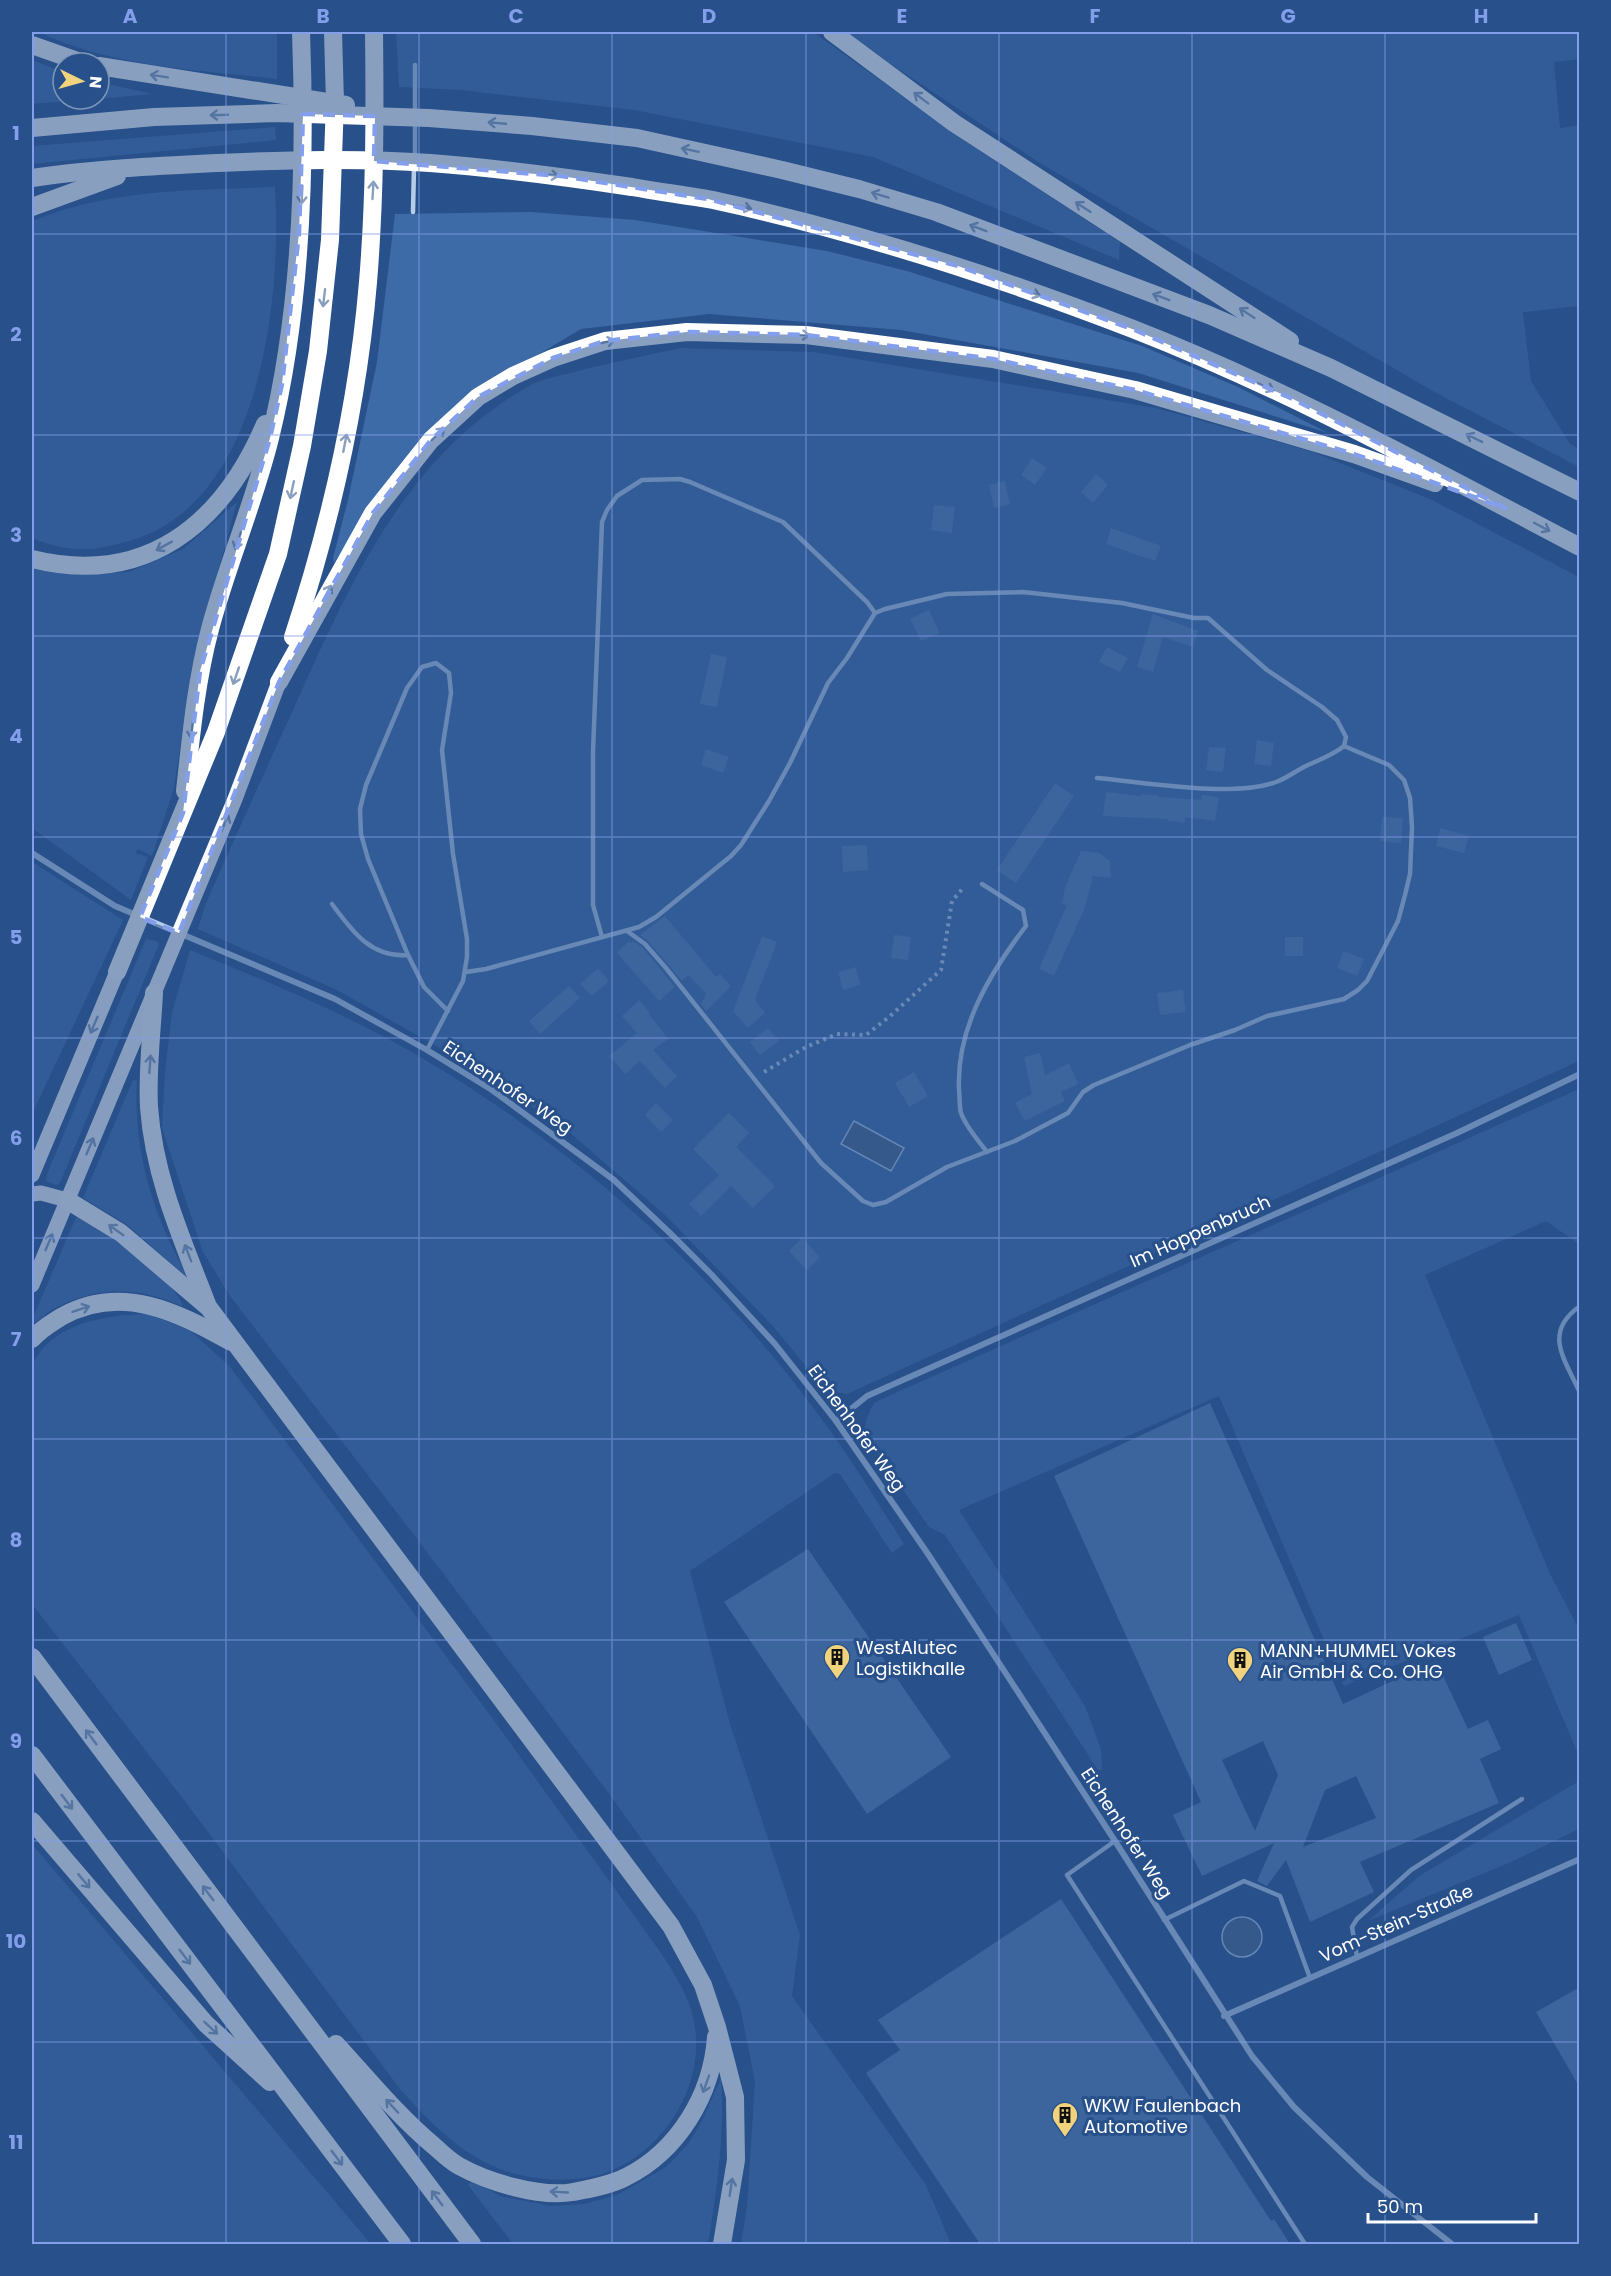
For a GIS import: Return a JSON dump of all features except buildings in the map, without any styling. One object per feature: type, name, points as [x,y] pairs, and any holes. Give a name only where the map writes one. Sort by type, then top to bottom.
[{"type":"highway","points":[[183,813],[200,671],[217,604],[270,438],[288,345],[299,233],[304,137],[301,32]]},
{"type":"highway","points":[[117,972],[219,723],[278,554],[318,351],[330,240],[335,102],[333,32]]},
{"type":"highway","points":[[279,682],[315,567],[336,488],[359,359],[370,248],[374,169],[374,32]]},
{"type":"highway","points":[[832,32],[954,123],[1331,368]]},
{"type":"highway","points":[[32,45],[51,52]]},
{"type":"highway","points":[[111,68],[419,117]]},
{"type":"highway","points":[[32,128],[154,117],[277,113],[419,117],[532,126],[637,138],[782,170],[859,189],[936,212],[1187,307],[1331,368],[1580,492]]},
{"type":"highway","points":[[32,178],[141,167],[279,161],[349,160],[429,163],[561,176],[708,199],[785,217],[958,266],[1135,330],[1293,399],[1580,547]]},
{"type":"highway","points":[[32,207],[141,167]]},
{"type":"highway","points":[[279,682],[373,513],[431,440],[478,397],[513,376],[553,358],[605,341],[687,332],[806,335],[993,359],[1135,390],[1354,454],[1505,508]]},
{"type":"highway","points":[[32,559],[70,565],[100,565],[129,560],[153,552],[183,536],[203,520],[224,496],[258,439],[282,384]]},
{"type":"highway","points":[[155,990],[149,1091],[156,1156],[168,1203],[209,1308]]},
{"type":"highway","points":[[67,1200],[121,1233],[209,1308],[671,1926],[703,1985],[717,2027],[735,2097],[736,2160],[722,2244]]},
{"type":"highway","points":[[32,1339],[41,1329],[76,1309],[113,1300],[146,1304],[188,1318],[235,1344]]},
{"type":"highway","points":[[32,1657],[472,2244]]},
{"type":"highway","points":[[32,1755],[402,2244]]},
{"type":"highway","points":[[32,1821],[206,2024],[302,2111]]},
{"type":"highway","points":[[269,1973],[414,2130],[457,2165],[482,2177],[523,2191],[571,2193],[624,2179],[657,2156],[684,2126],[705,2089],[713,2058],[717,2027]]},
{"type":"main road","points":[[32,1285],[235,798],[279,682]]},
{"type":"main road","points":[[32,1174],[117,972]]},
{"type":"main road","points":[[32,1194],[41,1193],[67,1200]]},
{"type":"street","name":"Eichenhofer Weg","points":[[32,853],[115,906],[335,999],[492,1090],[614,1180],[711,1274],[775,1344],[836,1421],[934,1564],[1115,1841],[1224,2016],[1252,2056],[1294,2107],[1367,2176],[1452,2244]]},
{"type":"street","name":"Im Hoppenbruch","points":[[836,1421],[867,1396],[1446,1138],[1580,1074]]},
{"type":"street","name":"Vom-Stein-Straße","points":[[1224,2016],[1580,1859]]},
{"type":"lane","points":[[413,212],[415,65]]},
{"type":"lane","points":[[602,937],[593,905],[595,669],[602,522],[617,496],[642,480],[680,479],[783,522],[867,602],[875,613]]},
{"type":"lane","points":[[466,972],[486,969],[639,927],[656,917],[731,856],[758,820],[790,763],[828,683],[847,658],[875,613],[885,609],[947,594],[1023,592],[1122,603],[1194,618],[1208,618],[1267,670],[1322,707],[1337,720],[1346,737],[1344,746],[1335,754],[1306,766],[1277,782],[1249,788],[1212,789],[1097,778]]},
{"type":"lane","points":[[426,1050],[448,1011],[466,972],[467,939],[453,854],[442,750],[451,693],[449,673],[436,663],[422,667],[407,688],[366,785],[360,809],[361,834],[368,859],[408,955],[424,987],[448,1011]]},
{"type":"lane","points":[[627,931],[652,952],[820,1162],[863,1201],[873,1205],[886,1202],[947,1167],[1015,1141],[1068,1113],[1083,1092],[1094,1085],[1268,1016],[1344,999],[1367,981],[1398,921],[1406,895],[1410,874],[1412,827],[1410,798],[1404,780],[1389,765],[1344,746]]},
{"type":"lane","points":[[982,884],[1023,910],[1026,926],[1005,953],[976,1002],[963,1045],[958,1072],[961,1112],[987,1152]]},
{"type":"lane","points":[[332,904],[356,936],[368,945],[397,956],[408,955]]},
{"type":"lane","points":[[1580,1306],[1562,1322],[1557,1341],[1580,1393]]},
{"type":"lane","points":[[1357,1957],[1352,1927],[1357,1919],[1411,1870],[1522,1799]]},
{"type":"lane","points":[[1115,1841],[1067,1875],[1305,2244]]},
{"type":"lane","points":[[1164,1920],[1244,1881],[1280,1896],[1310,1978]]},
{"type":"path","points":[[753,1079],[806,1047],[837,1034],[866,1035],[889,1017],[940,970],[952,901],[963,888]]},
{"type":"highlighted area","points":[[303,114],[375,116],[374,161],[561,176],[708,199],[958,266],[1135,330],[1293,399],[1505,508],[1354,454],[1135,390],[993,359],[806,335],[687,332],[605,341],[553,358],[478,397],[431,440],[373,513],[279,682],[179,933],[140,917],[183,813],[200,671],[270,438],[282,384],[299,233]]},
{"type":"shaded area","points":[[39,32],[277,32],[277,79],[126,60],[111,56],[111,51],[90,51]]},
{"type":"shaded area","points":[[396,32],[813,32],[969,144],[1120,242],[1119,260],[873,157],[634,110],[461,90],[399,87]]},
{"type":"shaded area","points":[[848,32],[1579,32],[1579,59],[1554,62],[1560,128],[1579,125],[1579,306],[1523,312],[1531,381],[1570,444],[1579,449],[1579,467],[1438,394],[1040,163],[889,63]]},
{"type":"shaded area","points":[[32,60],[51,67],[51,102],[32,104]]},
{"type":"shaded area","points":[[111,85],[152,94],[111,98]]},
{"type":"shaded area","points":[[275,127],[276,140],[32,164],[32,146]]},
{"type":"shaded area","points":[[275,187],[274,285],[266,340],[254,393],[235,443],[208,487],[173,520],[129,541],[92,549],[80,549],[57,546],[32,538],[32,221],[61,210],[121,197],[151,193]]},
{"type":"shaded area","points":[[531,212],[635,220],[827,251],[907,271],[1142,346],[1238,387],[1328,433],[1138,373],[901,330],[709,314],[581,329],[479,390],[383,487],[334,563],[333,558],[348,500],[377,362],[395,214]]},
{"type":"shaded area","points":[[681,348],[814,352],[1156,408],[1310,451],[1430,499],[1579,577],[1579,1061],[847,1394],[831,1391],[822,1385],[772,1325],[665,1215],[569,1132],[479,1070],[337,990],[198,929],[206,903],[337,615],[386,526],[416,485],[449,447],[487,414],[535,383],[548,378]]},
{"type":"shaded area","points":[[237,502],[192,666],[174,788],[152,856],[138,849],[135,853],[148,857],[131,900],[32,828],[32,569],[71,575],[129,572],[183,549]]},
{"type":"shaded area","points":[[32,862],[123,920],[32,1114]]},
{"type":"shaded area","points":[[146,939],[157,941],[159,944],[60,1183],[56,1185],[46,1181],[47,1174]]},
{"type":"shaded area","points":[[190,950],[311,1001],[399,1045],[483,1096],[589,1174],[688,1263],[777,1361],[840,1445],[904,1544],[892,1553],[840,1474],[835,1473],[690,1571],[730,1724],[800,1935],[792,1996],[926,2185],[951,2244],[741,2244],[747,2206],[755,2082],[740,2006],[697,1917],[610,1795],[230,1296],[203,1252],[162,1128],[165,1072],[172,1013]]},
{"type":"shaded area","points":[[133,1080],[137,1081],[138,1131],[147,1180],[163,1228],[187,1277],[126,1224],[83,1198]]},
{"type":"shaded area","points":[[1579,1089],[1579,1244],[1546,1221],[1425,1275],[1550,1574],[1579,1629],[1579,1756],[1519,1615],[1344,1686],[1219,1396],[959,1510],[1085,1706],[1101,1749],[1102,1770],[1098,1770],[945,1535],[929,1527],[866,1437],[867,1419],[875,1402]]},
{"type":"shaded area","points":[[854,1121],[904,1148],[891,1171],[841,1144]]},
{"type":"shaded area","points":[[77,1215],[151,1268],[165,1281],[183,1305],[134,1292],[102,1292],[71,1301],[33,1323],[32,1320]]},
{"type":"shaded area","points":[[149,1314],[191,1331],[230,1367],[490,1715],[661,1953],[677,1979],[690,2007],[695,2027],[696,2050],[693,2073],[674,2117],[643,2152],[623,2165],[602,2174],[581,2178],[559,2180],[526,2176],[482,2161],[438,2129],[400,2089],[181,1796],[32,1604],[32,1365],[44,1347],[69,1329],[108,1317]]},
{"type":"shaded area","points":[[1579,1781],[1579,1829],[1511,1862],[1368,1921],[1419,1876]]},
{"type":"shaded area","points":[[32,1844],[364,2236],[370,2244],[32,2244]]},
{"type":"shaded area","points":[[1242,1917],[1256,1923],[1262,1937],[1256,1951],[1242,1957],[1228,1951],[1222,1937],[1228,1923]]},
{"type":"shaded area","points":[[721,2078],[721,2141],[708,2244],[513,2244],[468,2185],[472,2180],[500,2196],[551,2206],[584,2204],[617,2195],[666,2167],[689,2143],[704,2117]]},
{"type":"place","name":"WestAlutec Logistikhalle","points":[[837,1680]]},
{"type":"place","name":"MANN+HUMMEL Vokes Air GmbH & Co. OHG","points":[[1240,1683]]},
{"type":"place","name":"WKW Faulenbach Automotive","points":[[1065,2138]]}]
